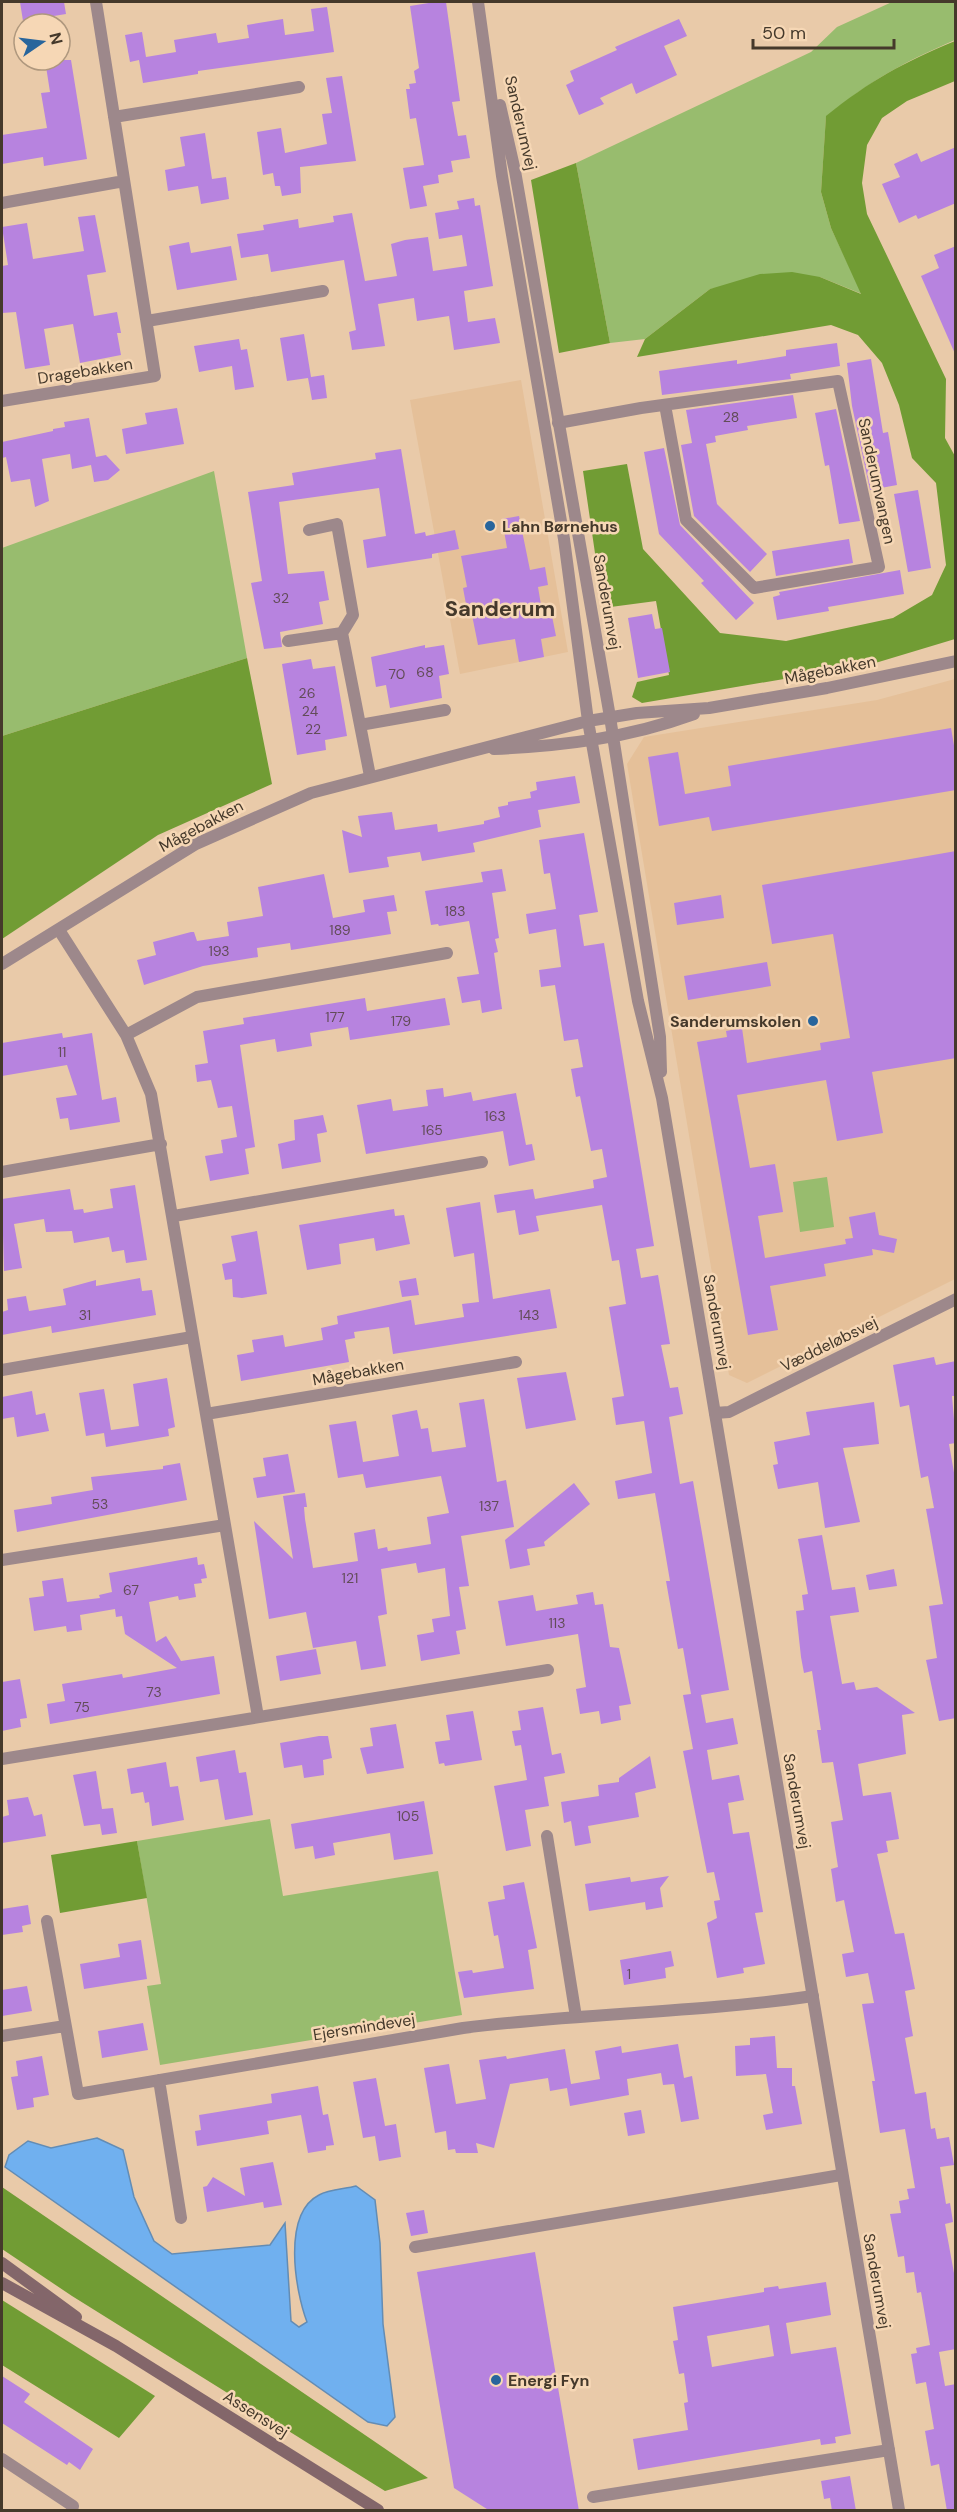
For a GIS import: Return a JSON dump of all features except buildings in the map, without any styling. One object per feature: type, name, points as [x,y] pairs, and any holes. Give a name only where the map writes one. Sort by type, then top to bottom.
[{"type":"main road","name":"Assensvej","points":[[3,2264],[116,2346]]},
{"type":"main road","name":"Assensvej","points":[[2,2283],[116,2346],[378,2511]]},
{"type":"street","name":"Dragebakken","points":[[2,401],[155,376],[96,2]]},
{"type":"street","name":"Sanderumvej","points":[[478,2],[502,176],[564,539],[588,721],[638,1001],[662,1098],[899,2511]]},
{"type":"street","name":"Sanderumvej","points":[[485,44],[515,171],[614,738],[660,1037],[662,1098]]},
{"type":"street","points":[[114,117],[299,87]]},
{"type":"street","points":[[2,203],[124,181]]},
{"type":"street","points":[[147,321],[323,291]]},
{"type":"street","name":"Sanderumvangen","points":[[558,423],[665,405],[838,381],[879,567],[754,588],[686,520],[665,405]]},
{"type":"street","points":[[309,530],[337,524],[353,615],[342,633],[370,776]]},
{"type":"street","points":[[288,641],[342,633]]},
{"type":"street","name":"Mågebakken","points":[[2,964],[196,844],[273,807],[311,793],[588,721],[709,708],[827,688],[956,661]]},
{"type":"street","name":"Mågebakken","points":[[471,750],[592,742],[614,738],[709,708]]},
{"type":"street","points":[[360,725],[445,710]]},
{"type":"street","points":[[59,930],[126,1035],[150,1094],[174,1216],[192,1337],[258,1717]]},
{"type":"street","points":[[126,1035],[197,997],[447,953]]},
{"type":"street","points":[[2,1172],[161,1144]]},
{"type":"street","points":[[174,1216],[482,1162]]},
{"type":"street","name":"Væddeløbsvej","points":[[716,1413],[729,1412],[956,1299]]},
{"type":"street","points":[[2,1370],[192,1337]]},
{"type":"street","name":"Mågebakken","points":[[206,1414],[516,1362]]},
{"type":"street","points":[[2,1560],[225,1524]]},
{"type":"street","points":[[2,1760],[549,1670]]},
{"type":"street","points":[[547,1836],[576,2017]]},
{"type":"street","name":"Ejersmindevej","points":[[47,1921],[78,2094],[442,2031],[526,2020],[692,2010],[813,1996]]},
{"type":"street","points":[[2,2036],[64,2026]]},
{"type":"street","points":[[159,2080],[181,2218]]},
{"type":"street","points":[[416,2247],[841,2175]]},
{"type":"street","points":[[593,2497],[889,2450]]},
{"type":"street","points":[[2,2459],[73,2506],[72,2511]]},
{"type":"shaded area","name":"Lahn Børnehus","points":[[521,380],[568,652],[460,674],[410,400]]},
{"type":"shaded area","name":"Sanderumskolen","points":[[955,679],[955,1279],[747,1383],[729,1375],[627,764],[644,737],[877,700]]},
{"type":"green space","points":[[892,2],[955,2],[955,40],[888,73],[826,117],[821,192],[831,228],[862,294],[820,277],[710,289],[645,339],[610,343],[576,163],[811,52],[837,27]]},
{"type":"green space","points":[[955,41],[955,81],[907,101],[882,118],[867,145],[862,183],[867,214],[946,379],[945,438],[956,458],[955,639],[872,664],[642,703],[632,697],[637,682],[669,675],[656,601],[603,608],[583,471],[627,464],[643,549],[720,633],[786,641],[893,618],[932,595],[946,565],[936,483],[912,458],[899,405],[882,363],[858,335],[831,325],[637,357],[645,339],[710,289],[760,274],[792,272],[820,277],[861,294],[831,228],[821,192],[826,116],[888,73]]},
{"type":"green space","points":[[576,163],[610,343],[559,353],[531,180]]},
{"type":"green space","points":[[214,471],[247,658],[2,736],[2,548]]},
{"type":"green space","points":[[247,658],[272,784],[158,835],[2,939],[2,736]]},
{"type":"green space","points":[[827,1177],[834,1227],[800,1232],[793,1182]]},
{"type":"green space","points":[[270,1819],[283,1896],[438,1871],[462,2015],[160,2065],[147,1986],[161,1984],[137,1841]]},
{"type":"green space","points":[[137,1841],[147,1898],[60,1913],[51,1855]]},
{"type":"green space","points":[[2,2187],[428,2478],[385,2491],[72,2296],[2,2249]]},
{"type":"green space","points":[[2,2300],[155,2396],[119,2438],[2,2365]]},
{"type":"water","points":[[97,2138],[123,2150],[134,2197],[154,2241],[172,2254],[270,2245],[285,2223],[291,2321],[299,2327],[307,2322],[296,2273],[296,2235],[300,2218],[307,2205],[323,2193],[356,2186],[375,2200],[380,2243],[383,2324],[395,2417],[387,2426],[368,2422],[5,2167],[9,2155],[28,2141],[51,2148]]},
{"type":"place","name":"Lahn Børnehus","points":[[490,526]]},
{"type":"place","name":"Sanderumskolen","points":[[813,1021]]},
{"type":"place","name":"Energi Fyn","points":[[496,2380]]},
{"type":"district","name":"Sanderum","points":[[500,608]]}]
